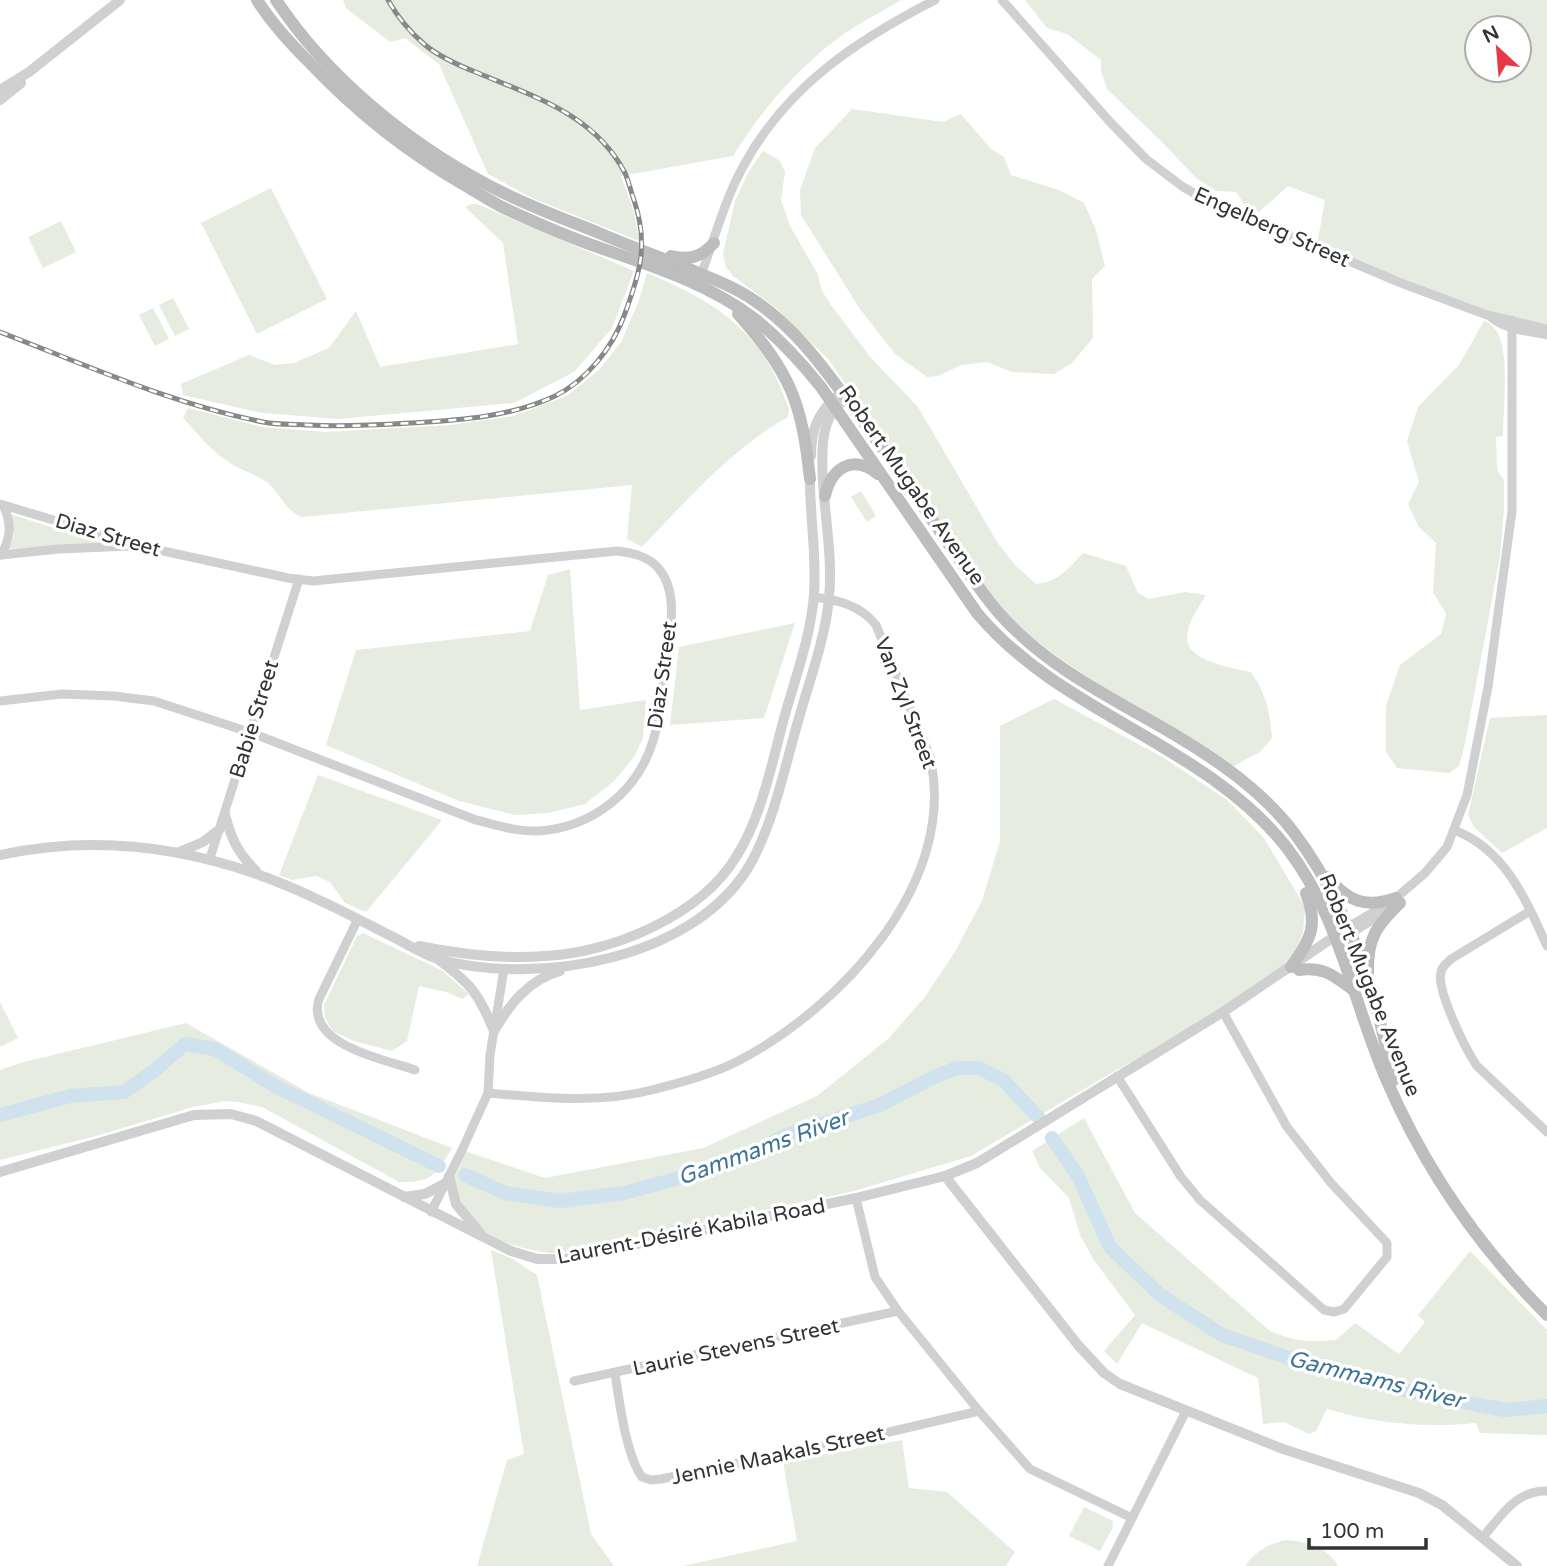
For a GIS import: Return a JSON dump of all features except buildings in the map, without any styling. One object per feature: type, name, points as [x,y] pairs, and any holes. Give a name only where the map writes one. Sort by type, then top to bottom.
[{"type":"main road","name":"Robert Mugabe Avenue","points":[[257,0],[288,40],[336,90],[357,110],[428,163],[499,206],[582,241],[656,258],[700,279],[731,286],[779,318],[804,343],[844,395],[988,600],[1009,624],[1065,671],[1174,734],[1241,780],[1295,834],[1311,858],[1349,931],[1369,982],[1405,1118]]},
{"type":"main road","name":"Robert Mugabe Avenue","points":[[276,0],[304,38],[344,80],[416,140],[492,187],[629,251]]},
{"type":"main road","points":[[656,258],[693,258],[703,254],[714,243]]},
{"type":"main road","name":"Robert Mugabe Avenue","points":[[700,279],[781,341],[833,404],[977,613],[1003,641],[1053,681],[1157,742],[1230,790],[1289,851],[1313,891],[1336,940],[1386,1080],[1434,1173],[1475,1235],[1515,1283],[1547,1315]]},
{"type":"main road","points":[[726,300],[766,344],[788,382],[804,427],[810,479]]},
{"type":"main road","points":[[825,496],[828,482],[836,471],[844,466],[863,465],[883,479]]},
{"type":"main road","points":[[1277,837],[1312,908],[1313,918],[1306,946],[1295,968],[1325,971],[1355,991]]},
{"type":"main road","points":[[1311,858],[1334,885],[1355,901],[1380,904],[1398,901]]},
{"type":"main road","points":[[1369,982],[1368,958],[1373,934],[1398,901]]},
{"type":"street","points":[[0,90],[29,72],[120,0]]},
{"type":"street","points":[[700,279],[744,165],[789,102],[846,51],[890,23],[935,0]]},
{"type":"street","name":"Engelberg Street","points":[[1002,0],[1111,124],[1146,159],[1183,187],[1266,227],[1401,283],[1513,324],[1545,332]]},
{"type":"street","points":[[0,100],[29,72]]},
{"type":"street","name":"Engelberg Street","points":[[1488,315],[1500,324],[1513,324]]},
{"type":"street","name":"Laurent-Désiré Kabila Road","points":[[1500,324],[1508,332],[1512,346]]},
{"type":"street","name":"Laurent-Désiré Kabila Road","points":[[0,1171],[187,1116],[231,1114],[256,1121],[485,1240],[537,1259],[565,1259],[856,1198],[945,1176],[977,1163],[1223,1012],[1257,988],[1295,968],[1398,901],[1447,847],[1466,795],[1476,749],[1506,568],[1512,511],[1513,324]]},
{"type":"street","points":[[1512,346],[1529,335],[1545,332]]},
{"type":"street","points":[[431,1212],[488,1093],[504,969],[513,962],[610,943],[658,923],[699,900],[719,881],[737,857],[751,827],[804,644],[814,597],[810,479],[814,427],[819,415],[844,395]]},
{"type":"street","points":[[494,1031],[506,1010],[535,982],[550,974],[645,947],[690,925],[732,889],[751,862],[782,781],[818,652],[829,598],[823,451],[824,432],[833,404]]},
{"type":"street","points":[[0,555],[9,538],[10,526],[1,504]]},
{"type":"street","name":"Diaz Street","points":[[0,701],[62,694],[154,701],[249,732],[476,820],[510,829],[537,831],[566,827],[587,820],[625,790],[641,771],[653,742],[663,689],[672,613],[671,594],[659,569],[636,553],[606,552],[334,580],[299,579],[140,546],[1,504]]},
{"type":"street","points":[[0,555],[45,550],[140,546]]},
{"type":"street","name":"Babie Street","points":[[210,858],[299,579]]},
{"type":"street","name":"Van Zyl Street","points":[[488,1093],[597,1099],[654,1090],[735,1063],[815,1009],[859,967],[880,941],[919,872],[931,839],[934,775],[930,757],[876,625],[864,612],[829,598],[814,597]]},
{"type":"street","points":[[225,814],[238,852],[260,875]]},
{"type":"street","points":[[176,853],[196,846],[220,829]]},
{"type":"street","points":[[1454,830],[1479,842],[1508,872],[1547,946]]},
{"type":"street","points":[[0,855],[40,848],[92,844],[210,858],[260,875],[358,919],[437,959],[474,990],[494,1031]]},
{"type":"street","points":[[1530,911],[1451,959],[1444,965],[1440,980],[1463,1046],[1477,1066],[1547,1132]]},
{"type":"street","points":[[358,919],[319,999],[318,1020],[323,1030],[338,1041],[415,1070]]},
{"type":"street","points":[[406,943],[471,953],[546,956]]},
{"type":"street","points":[[471,953],[495,961],[504,969]]},
{"type":"street","points":[[437,959],[504,969],[568,966],[607,959]]},
{"type":"street","points":[[1118,1076],[1181,1177],[1200,1200],[1324,1310],[1334,1312],[1344,1309],[1387,1257],[1387,1243],[1331,1183],[1287,1127],[1223,1012]]},
{"type":"street","points":[[945,1176],[1078,1345],[1104,1373],[1120,1384],[1283,1449],[1419,1493],[1441,1505],[1517,1566]]},
{"type":"street","points":[[404,1197],[429,1193],[446,1180]]},
{"type":"street","points":[[446,1180],[456,1204],[485,1240]]},
{"type":"street","points":[[856,1198],[875,1277],[898,1311],[979,1411],[1030,1469],[1132,1518]]},
{"type":"street","name":"Laurie Stevens Street","points":[[574,1381],[898,1311]]},
{"type":"street","name":"Jennie Maakals Street","points":[[615,1373],[620,1406],[636,1465],[642,1476],[651,1480],[886,1433],[979,1411]]},
{"type":"street","points":[[1108,1566],[1186,1410]]},
{"type":"street","points":[[1483,1537],[1514,1500],[1528,1493],[1547,1491]]},
{"type":"shaded area","points":[[343,0],[901,0],[845,33],[812,59],[769,105],[733,156],[621,176],[634,212],[639,241],[532,198],[488,174],[439,64],[405,38],[390,42],[346,8]]},
{"type":"shaded area","points":[[1025,0],[1547,0],[1547,329],[1487,315],[1317,245],[1325,200],[1288,186],[1259,212],[1244,204],[1236,192],[1217,191],[1197,179],[1107,89],[1101,60],[1067,34],[1047,28]]},
{"type":"shaded area","points":[[852,109],[943,122],[961,114],[991,149],[1004,157],[1011,175],[1059,190],[1084,203],[1096,230],[1105,266],[1092,279],[1093,338],[1072,363],[1054,374],[1012,372],[987,362],[961,365],[938,376],[927,377],[895,354],[860,309],[801,215],[800,190],[815,148]]},
{"type":"shaded area","points":[[763,151],[780,161],[785,172],[781,200],[790,226],[817,273],[822,291],[871,358],[918,407],[997,542],[1015,565],[1036,584],[1044,583],[1063,573],[1083,553],[1126,566],[1138,593],[1149,599],[1185,592],[1206,595],[1189,625],[1188,645],[1202,658],[1222,666],[1251,672],[1264,695],[1271,728],[1272,738],[1260,752],[1232,767],[1056,655],[1025,631],[1001,606],[829,360],[776,308],[733,276],[726,267],[723,254],[735,201],[748,173]]},
{"type":"shaded area","points":[[271,188],[327,299],[257,334],[201,223]]},
{"type":"shaded area","points":[[477,204],[634,271],[612,328],[574,372],[514,403],[338,419],[262,413],[183,395],[181,384],[249,355],[275,365],[294,363],[329,348],[356,311],[380,367],[518,344],[503,243],[465,207]]},
{"type":"shaded area","points":[[61,221],[76,252],[43,268],[28,237]]},
{"type":"shaded area","points":[[647,273],[696,296],[736,324],[766,360],[779,383],[789,410],[788,417],[747,444],[710,476],[642,547],[627,539],[632,485],[302,517],[287,507],[268,483],[217,454],[183,418],[188,408],[263,427],[326,432],[450,425],[514,416],[568,395],[599,370],[621,342],[638,303]]},
{"type":"shaded area","points":[[173,298],[189,329],[175,336],[159,305]]},
{"type":"shaded area","points":[[153,308],[169,339],[155,346],[139,315]]},
{"type":"shaded area","points":[[1484,321],[1496,330],[1503,353],[1503,436],[1496,437],[1497,470],[1504,480],[1504,510],[1500,557],[1464,748],[1459,766],[1449,773],[1397,768],[1386,752],[1386,706],[1400,665],[1441,634],[1446,614],[1433,592],[1436,543],[1419,527],[1408,504],[1419,482],[1407,441],[1418,407],[1459,365]]},
{"type":"shaded area","points":[[861,491],[876,516],[867,522],[851,497]]},
{"type":"shaded area","points":[[10,514],[101,543],[8,549],[14,537]]},
{"type":"shaded area","points":[[570,569],[580,710],[646,700],[643,738],[634,757],[614,781],[585,804],[548,813],[515,815],[459,801],[326,745],[356,650],[530,631],[548,575]]},
{"type":"shaded area","points":[[795,623],[764,718],[670,725],[679,647]]},
{"type":"shaded area","points":[[1054,699],[1164,758],[1227,800],[1264,838],[1305,907],[1303,933],[1289,964],[1223,1012],[1113,1072],[971,1156],[854,1191],[560,1253],[509,1244],[483,1232],[465,1217],[457,1203],[449,1176],[462,1150],[545,1178],[703,1148],[817,1096],[889,1038],[924,998],[953,955],[982,901],[1000,841],[1000,726]]},
{"type":"shaded area","points":[[1547,715],[1547,828],[1502,853],[1474,827],[1468,815],[1490,718]]},
{"type":"shaded area","points":[[318,775],[442,820],[366,912],[345,903],[330,882],[316,876],[292,880],[279,875]]},
{"type":"shaded area","points":[[363,933],[441,970],[469,994],[462,999],[419,986],[407,1041],[392,1051],[354,1041],[333,1031],[325,1018],[324,1005],[357,936]]},
{"type":"shaded area","points":[[0,1002],[18,1038],[0,1047]]},
{"type":"shaded area","points":[[186,1023],[309,1093],[452,1148],[432,1176],[419,1181],[399,1182],[262,1107],[225,1101],[193,1107],[96,1136],[0,1160],[0,1070]]},
{"type":"shaded area","points":[[1084,1118],[1135,1213],[1270,1331],[1279,1335],[1302,1340],[1336,1340],[1355,1323],[1399,1354],[1425,1322],[1418,1315],[1470,1251],[1547,1330],[1547,1435],[1480,1433],[1476,1423],[1401,1423],[1327,1409],[1316,1431],[1309,1434],[1284,1422],[1263,1424],[1258,1378],[1142,1323],[1117,1364],[1104,1351],[1135,1315],[1093,1259],[1080,1235],[1069,1198],[1040,1168],[1032,1151]]},
{"type":"shaded area","points":[[491,1250],[513,1259],[537,1275],[591,1534],[614,1566],[477,1566],[507,1460],[524,1454]]},
{"type":"shaded area","points":[[902,1440],[909,1488],[947,1492],[1015,1552],[1006,1566],[683,1566],[797,1541],[783,1462]]},
{"type":"shaded area","points":[[1084,1507],[1113,1521],[1112,1529],[1100,1551],[1069,1536]]},
{"type":"shaded area","points":[[1286,1540],[1315,1546],[1334,1559],[1338,1566],[1245,1566],[1263,1549]]},
{"type":"waterway","name":"Gammams River","points":[[0,1115],[70,1096],[124,1092],[185,1044],[215,1049],[275,1086],[439,1166]]},
{"type":"waterway","name":"Gammams River","points":[[465,1175],[505,1193],[560,1201],[624,1193],[724,1166],[785,1136],[880,1105],[957,1068],[979,1068],[1003,1080],[1039,1118]]},
{"type":"waterway","name":"Gammams River","points":[[1052,1138],[1078,1176],[1110,1247],[1160,1295],[1222,1335],[1327,1371],[1416,1393],[1505,1410],[1547,1406]]},
{"type":"railway","points":[[0,332],[162,394],[274,424],[360,426],[485,416],[538,403],[578,381],[597,362],[613,340],[624,316],[641,259],[639,216],[625,173],[612,153],[580,122],[542,100],[436,53],[408,29],[388,0]]}]
